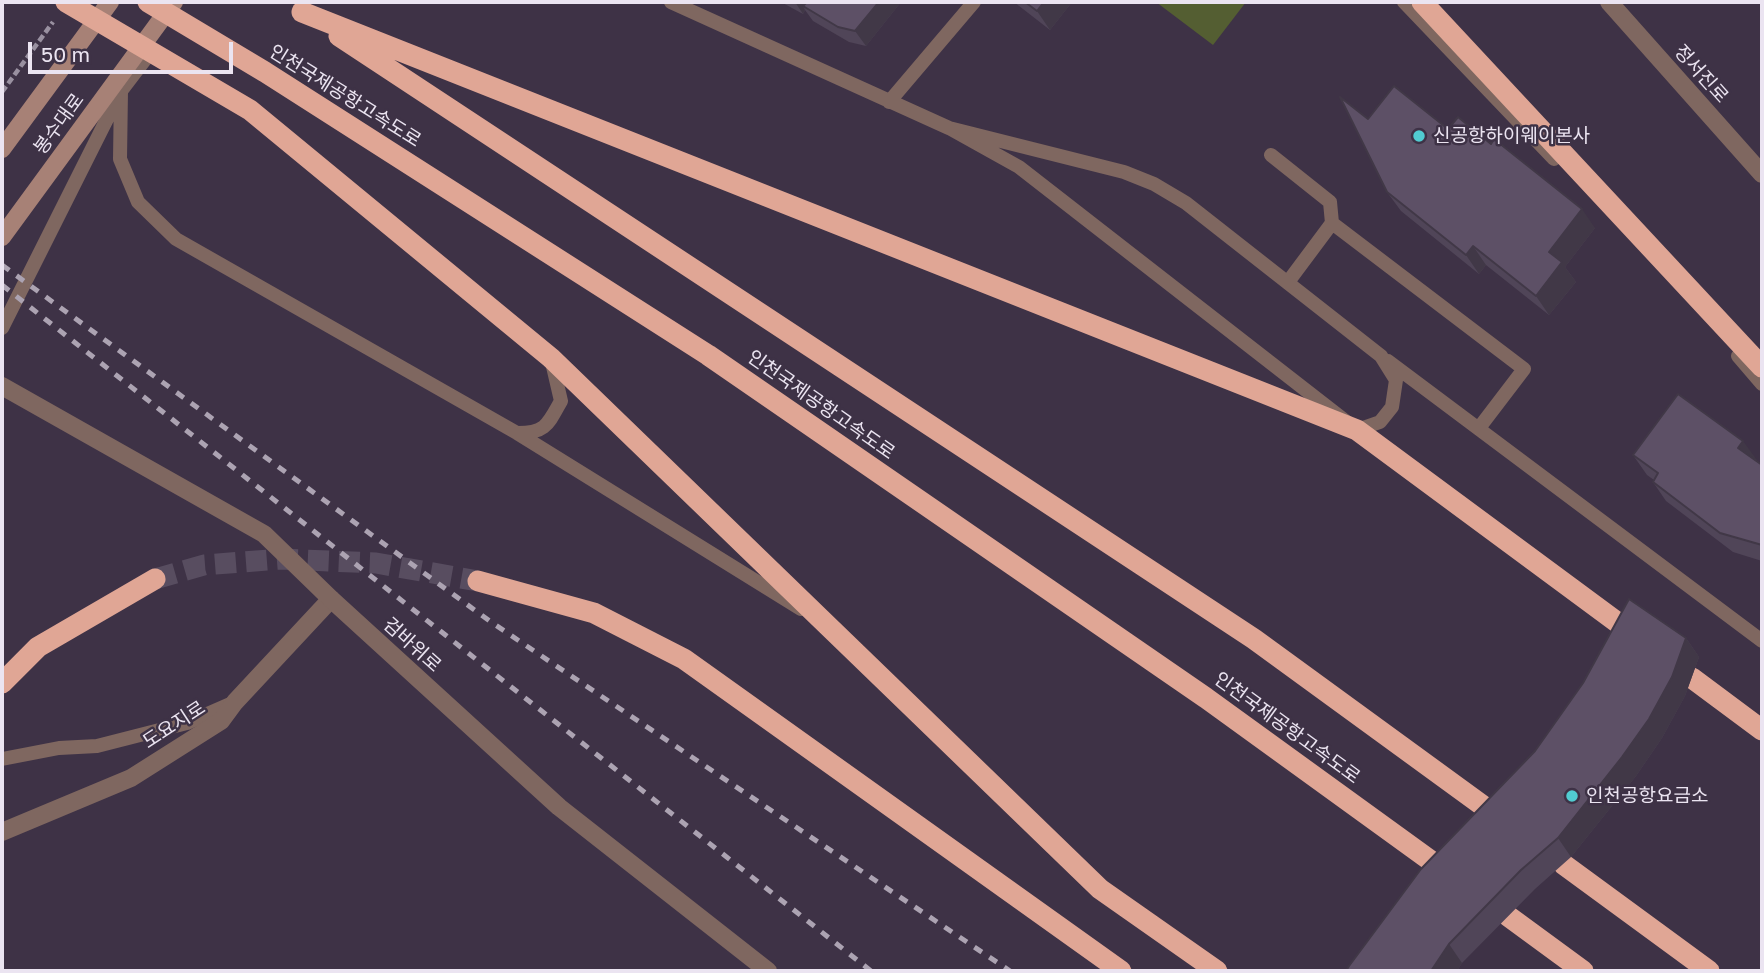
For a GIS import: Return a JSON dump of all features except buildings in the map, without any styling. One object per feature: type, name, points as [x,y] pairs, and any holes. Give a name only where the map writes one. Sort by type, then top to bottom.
[{"type":"highway","name":"인천국제공항고속도로","points":[[148,2],[265,72],[708,355],[1206,698],[1449,874]]},
{"type":"highway","points":[[1422,2],[1762,367]]},
{"type":"highway","points":[[62,7],[250,110],[551,358],[1100,889],[1217,971]]},
{"type":"highway","points":[[294,7],[1357,430],[1633,634]]},
{"type":"highway","points":[[294,7],[1254,639],[1501,819]]},
{"type":"highway","points":[[2,683],[38,647],[155,579]]},
{"type":"highway","points":[[478,581],[594,613],[684,659],[1121,971]]},
{"type":"highway","points":[[1692,678],[1762,730]]},
{"type":"highway","points":[[1563,864],[1710,971]]},
{"type":"highway","points":[[1508,916],[1583,971]]},
{"type":"main road","name":"봉수대로","points":[[2,149],[110,2]]},
{"type":"main road","name":"봉수대로","points":[[2,237],[174,2]]},
{"type":"street","name":"정서진로","points":[[1609,2],[1762,174]]},
{"type":"street","name":"검바위로","points":[[2,386],[264,534],[331,600],[559,807],[768,971]]},
{"type":"street","name":"도요지로","points":[[2,832],[131,778],[221,721],[235,702],[331,600]]},
{"type":"lane","points":[[671,2],[949,128],[1019,167],[1357,430],[1380,422],[1392,407],[1396,380],[1381,356]]},
{"type":"lane","points":[[889,102],[974,2]]},
{"type":"lane","points":[[1404,2],[1704,316],[1762,384]]},
{"type":"lane","points":[[2,328],[121,91],[147,57]]},
{"type":"lane","points":[[121,91],[120,159],[138,202],[176,239],[517,433],[828,625]]},
{"type":"lane","points":[[949,128],[1124,172],[1154,184],[1186,203],[1381,356],[1762,640]]},
{"type":"lane","points":[[1271,155],[1330,202],[1332,223],[1287,282]]},
{"type":"lane","points":[[1332,223],[1524,369],[1479,428]]},
{"type":"lane","points":[[517,433],[535,433],[549,422],[561,401],[551,358]]},
{"type":"lane","points":[[2,759],[59,748],[97,746],[187,723],[235,702]]},
{"type":"path","points":[[2,92],[62,7]]},
{"type":"green space","points":[[1156,2],[1246,2],[1213,45]]},
{"type":"tunnel","points":[[155,579],[204,565],[281,559],[376,563],[478,581]]},
{"type":"railway","points":[[2,265],[491,622],[1010,971]]},
{"type":"railway","points":[[2,285],[871,971]]},
{"type":"place","name":"신공항하이웨이본사","points":[[1419,136]]},
{"type":"place","name":"인천공항요금소","points":[[1572,796]]}]
